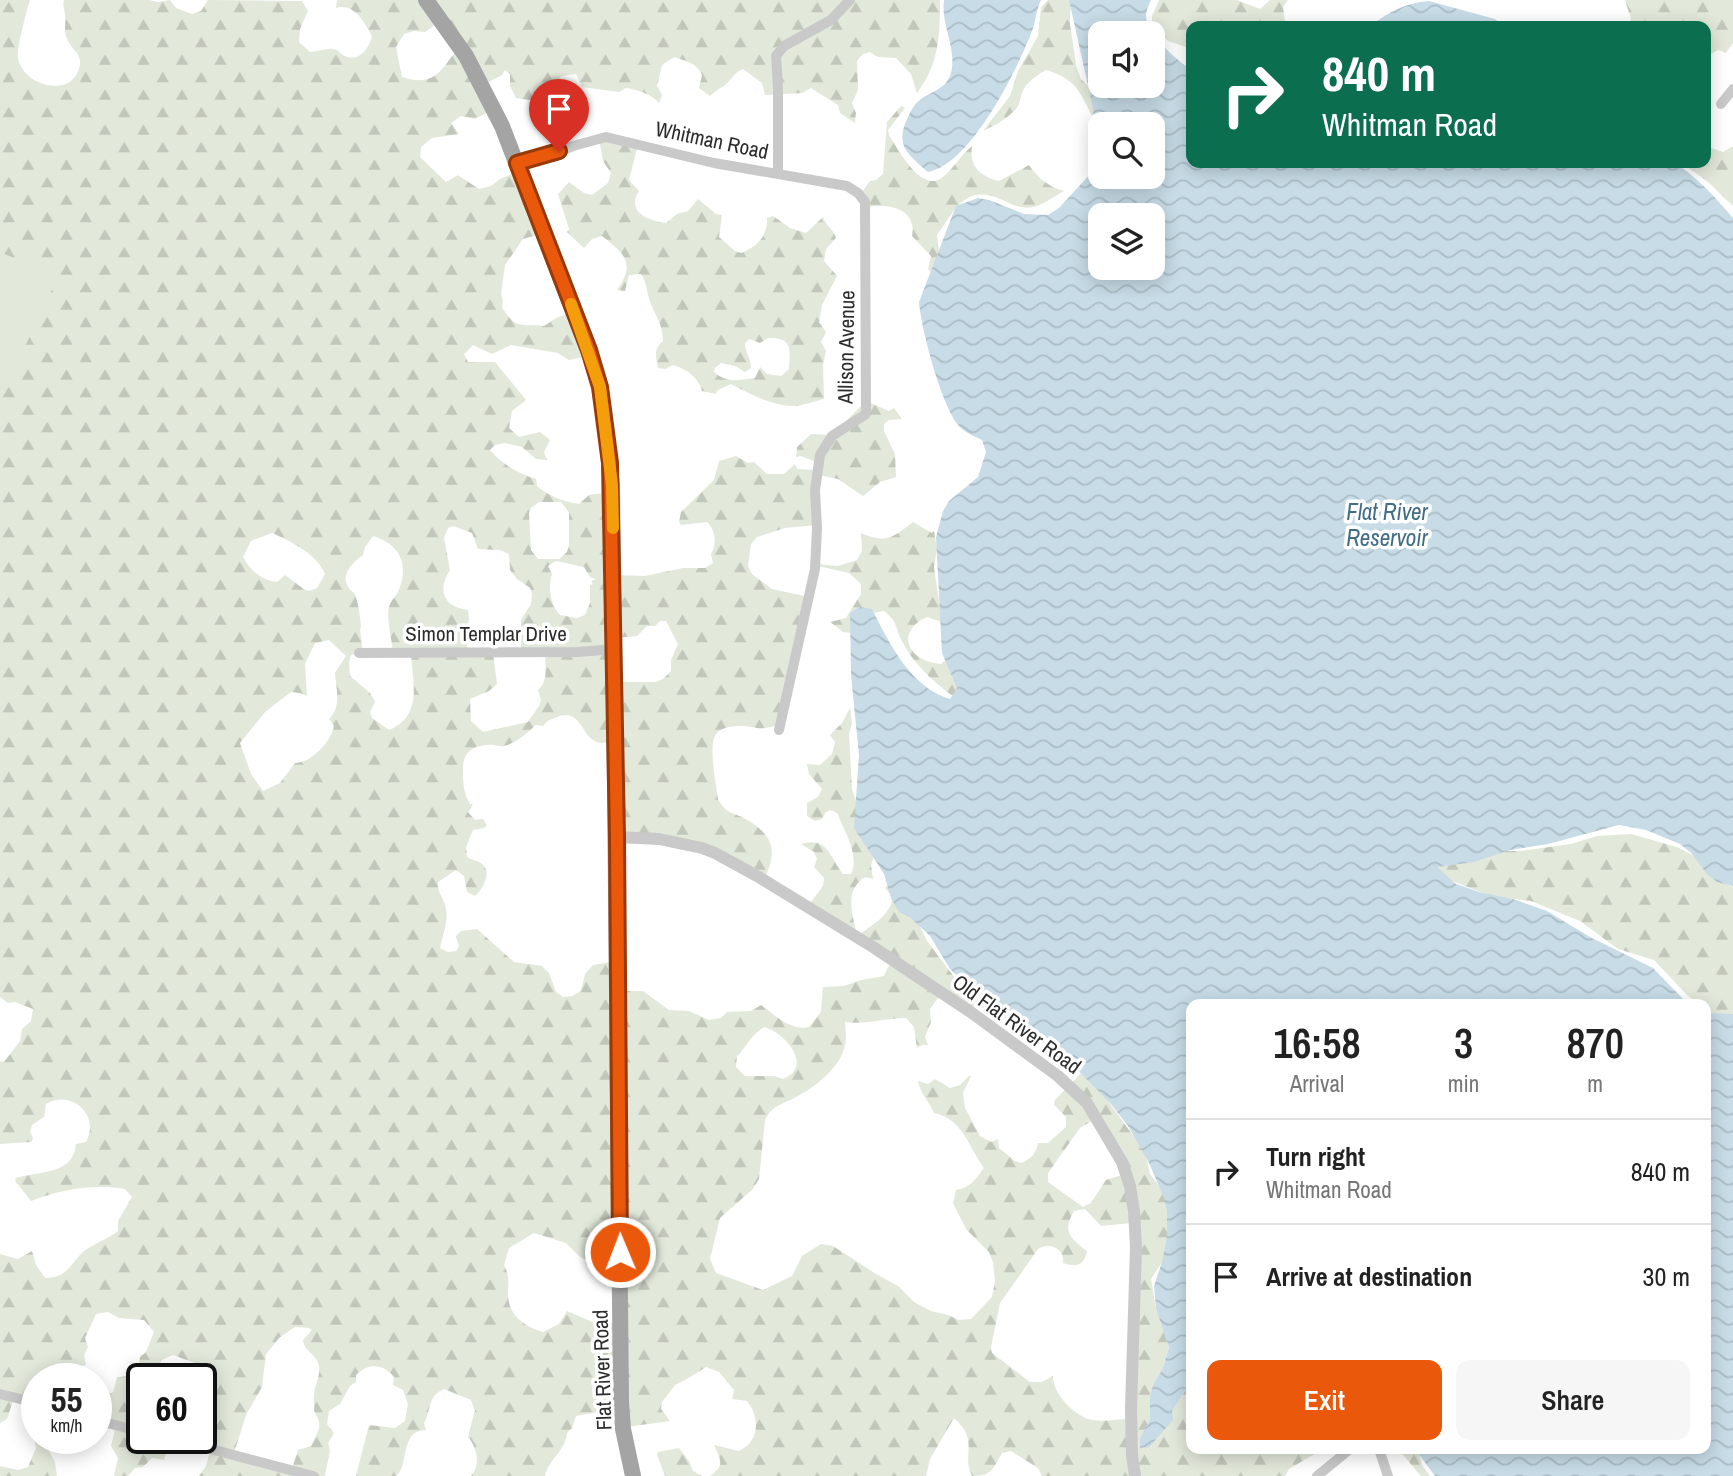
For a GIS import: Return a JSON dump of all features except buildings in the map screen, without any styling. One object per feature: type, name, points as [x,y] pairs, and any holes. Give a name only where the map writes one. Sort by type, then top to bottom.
[{"type":"main road","name":"Flat River Road","points":[[426,0],[466,56],[502,126],[589,350],[600,387],[612,485],[621,1402],[623,1429],[633,1476]]},
{"type":"street","name":"Whitman Road","points":[[517,163],[546,157],[606,137],[714,163],[778,173],[776,56],[784,47],[831,20],[850,0]]},
{"type":"street","points":[[1721,104],[1733,89]]},
{"type":"street","name":"Allison Avenue","points":[[778,173],[847,186],[858,193],[865,202],[867,270],[864,377],[866,414],[832,436],[820,455],[815,490],[815,569],[779,730]]},
{"type":"street","name":"Simon Templar Drive","points":[[359,653],[578,652],[614,649]]},
{"type":"street","name":"Old Flat River Road","points":[[617,836],[688,844],[715,853],[746,870],[873,947],[972,1013],[1058,1076],[1087,1102],[1122,1162],[1130,1186],[1136,1247],[1131,1420],[1135,1476]]},
{"type":"street","points":[[0,1394],[21,1400]]},
{"type":"street","points":[[217,1451],[313,1476]]},
{"type":"street","points":[[1317,1476],[1344,1454]]},
{"type":"street","points":[[1381,1454],[1388,1476]]},
{"type":"green space","points":[[0,0],[30,0],[18,58],[22,68],[38,82],[60,86],[76,75],[80,64],[66,34],[64,0],[170,0],[176,8],[192,14],[201,11],[208,0],[302,1],[308,11],[300,29],[299,42],[310,52],[333,49],[353,58],[362,54],[372,36],[353,11],[336,8],[337,0],[940,0],[937,49],[930,71],[917,93],[911,74],[896,58],[878,57],[870,52],[863,54],[857,61],[858,90],[852,103],[856,113],[855,123],[840,113],[838,105],[811,88],[802,93],[765,95],[762,83],[743,69],[710,96],[699,88],[702,75],[697,68],[674,57],[662,65],[657,86],[662,95],[659,103],[640,91],[631,89],[626,88],[619,92],[582,87],[576,74],[562,76],[546,89],[546,98],[535,101],[516,98],[510,86],[510,74],[505,70],[502,75],[485,84],[494,109],[475,119],[461,116],[451,123],[459,134],[432,138],[421,147],[420,157],[446,182],[458,175],[479,189],[491,186],[519,171],[544,233],[523,239],[505,265],[502,308],[514,322],[524,325],[544,326],[558,317],[574,312],[590,356],[569,360],[558,353],[511,345],[492,354],[473,345],[464,354],[468,362],[495,362],[526,400],[512,411],[509,428],[519,437],[540,432],[550,440],[544,452],[547,460],[536,459],[522,447],[505,443],[495,445],[490,450],[495,455],[511,468],[536,479],[541,490],[562,500],[579,504],[589,495],[612,492],[616,575],[645,576],[683,568],[705,568],[713,563],[711,554],[715,538],[707,522],[681,525],[679,522],[681,512],[714,480],[719,461],[736,456],[748,463],[754,462],[767,474],[784,474],[795,464],[797,469],[818,470],[819,463],[801,456],[796,457],[797,447],[811,434],[832,435],[866,401],[889,411],[894,408],[902,419],[889,420],[884,424],[884,431],[895,454],[896,477],[880,482],[863,496],[838,479],[819,475],[817,525],[785,528],[757,537],[751,544],[748,566],[752,574],[772,589],[809,597],[778,725],[763,728],[727,727],[718,732],[714,739],[713,765],[718,799],[728,811],[758,827],[769,840],[771,861],[764,879],[717,852],[622,836],[614,742],[597,742],[576,719],[565,715],[551,719],[543,726],[535,725],[521,738],[507,745],[476,747],[465,756],[465,793],[470,804],[473,804],[468,812],[475,820],[483,819],[487,825],[473,830],[466,847],[467,857],[480,862],[487,872],[483,886],[475,896],[467,892],[464,876],[456,870],[438,882],[447,913],[440,948],[448,952],[456,951],[459,946],[456,936],[461,931],[477,929],[514,962],[542,966],[549,973],[556,992],[563,997],[581,991],[585,974],[593,965],[618,961],[621,991],[643,991],[669,1010],[689,1011],[709,1020],[721,1018],[727,1012],[751,1011],[761,1005],[795,1027],[809,1027],[821,1012],[823,987],[844,986],[884,976],[891,961],[809,905],[823,886],[824,878],[814,867],[817,859],[814,852],[801,844],[810,842],[823,846],[843,874],[851,874],[853,867],[850,843],[837,813],[830,810],[822,819],[815,821],[807,816],[807,803],[818,797],[822,789],[809,774],[807,764],[820,765],[832,754],[835,742],[830,735],[842,723],[850,708],[852,789],[874,856],[871,865],[873,879],[865,877],[858,883],[852,896],[857,936],[888,910],[893,897],[885,888],[889,885],[916,918],[927,941],[955,978],[993,1008],[973,1006],[942,992],[930,1009],[931,1022],[925,1037],[928,1045],[917,1048],[914,1027],[906,1018],[845,1022],[845,1045],[832,1069],[811,1088],[774,1108],[765,1120],[759,1179],[753,1189],[720,1218],[710,1259],[716,1273],[763,1290],[792,1276],[802,1256],[821,1244],[833,1246],[898,1286],[914,1302],[931,1311],[959,1320],[971,1319],[992,1297],[995,1281],[993,1262],[989,1252],[966,1229],[953,1203],[956,1190],[969,1185],[984,1168],[958,1127],[944,1116],[934,1113],[918,1081],[928,1084],[935,1079],[950,1088],[960,1085],[971,1076],[963,1093],[965,1108],[980,1136],[991,1142],[998,1139],[999,1148],[1021,1163],[1032,1156],[1038,1143],[1048,1143],[1066,1127],[1066,1117],[1054,1105],[1055,1100],[1082,1072],[1103,1094],[1145,1152],[1150,1174],[1167,1196],[1176,1241],[1151,1279],[1156,1309],[1169,1346],[1162,1371],[1154,1382],[1150,1396],[1150,1419],[1140,1438],[1172,1411],[1186,1389],[1186,1454],[1314,1454],[1289,1469],[1285,1476],[1042,1476],[1038,1468],[1011,1451],[1002,1453],[988,1473],[972,1476],[966,1434],[954,1418],[930,1459],[926,1476],[710,1476],[720,1466],[714,1445],[739,1451],[746,1447],[754,1435],[756,1421],[747,1401],[732,1399],[734,1390],[719,1372],[706,1367],[675,1385],[662,1402],[661,1409],[670,1421],[626,1427],[620,1408],[576,1416],[564,1445],[545,1476],[471,1476],[476,1467],[477,1456],[468,1437],[475,1410],[471,1400],[444,1389],[432,1399],[424,1423],[426,1430],[412,1436],[408,1442],[403,1464],[396,1476],[356,1476],[369,1425],[395,1428],[405,1421],[408,1404],[403,1390],[393,1385],[394,1377],[386,1369],[371,1366],[356,1375],[356,1382],[350,1386],[340,1404],[329,1411],[327,1424],[334,1433],[328,1443],[330,1451],[325,1476],[199,1476],[206,1466],[209,1454],[217,1454],[217,1363],[195,1363],[173,1355],[160,1363],[139,1363],[154,1332],[144,1320],[119,1318],[108,1312],[96,1314],[85,1338],[88,1347],[84,1355],[86,1363],[21,1363],[21,1400],[14,1398],[7,1419],[0,1423],[0,1254],[18,1259],[32,1251],[36,1265],[45,1278],[64,1273],[84,1251],[118,1231],[118,1221],[132,1197],[125,1189],[89,1187],[54,1193],[31,1201],[15,1181],[16,1178],[62,1167],[74,1154],[76,1144],[86,1142],[90,1123],[87,1114],[74,1102],[56,1100],[46,1104],[44,1117],[32,1125],[31,1142],[0,1144],[0,1061],[4,1062],[20,1041],[22,1029],[31,1021],[33,1009],[15,1002],[8,1003],[0,997]],"holes":[[[442,20],[460,46],[442,69],[430,78],[413,80],[402,77],[396,47],[404,34],[425,32]],[[539,502],[561,502],[569,512],[569,545],[567,552],[559,559],[538,559],[531,550],[531,508]],[[453,526],[472,533],[478,549],[500,550],[509,554],[510,570],[530,588],[531,604],[521,620],[521,649],[545,652],[546,672],[544,682],[538,690],[541,700],[539,706],[528,722],[483,732],[471,721],[470,699],[489,691],[497,684],[493,653],[468,652],[465,630],[469,620],[468,610],[453,605],[443,591],[450,570],[444,538],[448,528]],[[272,533],[309,554],[325,574],[317,588],[309,591],[285,575],[277,582],[266,579],[257,574],[243,557],[251,541]],[[373,536],[382,540],[396,550],[402,565],[403,573],[398,592],[388,611],[389,623],[393,652],[411,653],[414,696],[407,716],[389,730],[372,718],[370,712],[375,702],[370,693],[350,676],[351,655],[363,652],[358,604],[346,583],[346,574],[363,555]],[[556,561],[584,567],[590,577],[596,579],[591,581],[593,584],[590,585],[590,603],[585,615],[577,618],[560,615],[552,601],[552,574],[548,566]],[[660,621],[666,621],[678,644],[671,660],[671,671],[656,682],[616,682],[615,638],[637,636],[647,626],[655,626]],[[329,640],[346,656],[335,673],[337,703],[329,719],[334,726],[332,732],[325,745],[314,756],[295,763],[280,783],[263,791],[251,774],[240,743],[265,712],[291,692],[307,696],[305,664],[315,643]],[[764,1027],[780,1035],[793,1050],[796,1058],[792,1073],[783,1079],[774,1076],[745,1076],[736,1067],[737,1056]],[[1098,1117],[1125,1174],[1106,1180],[1091,1203],[1083,1207],[1048,1182],[1048,1173],[1080,1128]],[[1085,1209],[1101,1226],[1131,1223],[1131,1419],[1102,1421],[1085,1418],[1060,1397],[1053,1376],[1042,1382],[1030,1382],[992,1353],[1000,1303],[1038,1249],[1051,1246],[1059,1250],[1063,1263],[1076,1265],[1084,1259],[1087,1251],[1072,1238],[1068,1229],[1074,1211]],[[534,1233],[566,1243],[580,1257],[596,1264],[620,1265],[621,1322],[597,1324],[567,1311],[559,1324],[543,1332],[530,1327],[518,1319],[509,1301],[504,1265],[509,1248]],[[295,1327],[312,1330],[303,1340],[319,1368],[314,1398],[319,1429],[311,1446],[298,1450],[292,1469],[234,1453],[246,1415],[262,1387],[266,1354],[279,1338]]]},
{"type":"green space","points":[[1048,0],[1071,0],[1070,24],[1076,65],[1081,79],[1088,86],[1088,98],[1096,98],[1095,112],[1090,112],[1072,83],[1046,70],[1026,86],[1012,113],[983,131],[1010,96],[1018,71],[1038,36],[1041,7]]},
{"type":"green space","points":[[1159,0],[1237,0],[1260,9],[1270,0],[1288,0],[1283,7],[1285,21],[1186,21],[1186,47],[1165,38],[1165,21],[1152,21]]},
{"type":"green space","points":[[1625,0],[1733,0],[1733,43],[1726,53],[1718,50],[1711,54],[1711,21],[1631,19]]},
{"type":"green space","points":[[901,106],[905,108],[888,130],[889,135],[903,158],[925,179],[940,179],[972,146],[974,165],[986,176],[999,181],[1029,165],[1044,181],[1064,191],[1031,208],[1016,206],[993,196],[973,196],[965,200],[951,214],[937,235],[939,252],[931,272],[928,269],[931,256],[912,236],[912,227],[906,214],[893,207],[868,207],[860,195],[870,181],[883,174],[887,122]]},
{"type":"green space","points":[[599,139],[638,145],[629,180],[639,191],[635,202],[638,211],[652,220],[666,223],[677,214],[688,211],[698,199],[716,214],[722,215],[719,237],[741,253],[760,240],[766,230],[767,218],[773,216],[790,228],[806,233],[823,217],[836,238],[826,249],[824,261],[837,276],[822,305],[819,322],[826,332],[821,342],[826,351],[823,365],[824,399],[798,406],[782,405],[731,384],[718,390],[716,394],[702,391],[695,378],[682,368],[673,365],[665,369],[658,368],[656,354],[663,341],[662,331],[641,274],[629,275],[625,291],[617,290],[627,266],[617,248],[602,236],[592,239],[584,248],[567,232],[569,229],[558,194],[569,182],[584,193],[592,195],[608,183],[611,173],[603,161]],"holes":[[[768,338],[786,342],[789,350],[789,369],[781,376],[767,374],[760,367],[755,378],[744,380],[729,380],[714,372],[721,363],[735,366],[745,372],[751,368],[745,343],[749,339],[760,343]]]},
{"type":"green space","points":[[1733,146],[1733,206],[1689,168],[1711,168],[1711,148],[1723,152]]},
{"type":"green space","points":[[0,252],[58,277],[0,399]]},
{"type":"green space","points":[[913,522],[932,533],[934,531],[937,549],[934,567],[942,622],[927,617],[917,623],[908,638],[909,645],[920,658],[930,662],[941,664],[950,656],[962,703],[937,684],[915,661],[903,643],[895,623],[884,611],[862,615],[851,633],[843,632],[830,622],[846,618],[861,594],[861,584],[849,573],[816,564],[838,566],[857,560],[862,551],[861,533],[877,538],[889,538]]},
{"type":"green space","points":[[1631,834],[1677,847],[1692,855],[1733,887],[1733,1014],[1711,1012],[1711,999],[1692,999],[1654,960],[1618,949],[1580,921],[1531,901],[1491,896],[1444,878],[1429,865],[1466,851],[1521,851],[1571,844],[1597,836]]},
{"type":"green space","points":[[126,1376],[126,1454],[166,1454],[164,1460],[152,1458],[143,1467],[135,1468],[128,1476],[114,1476],[118,1458],[112,1448],[116,1425],[112,1424],[112,1392],[117,1377]]},
{"type":"green space","points":[[679,1448],[693,1471],[702,1476],[665,1476],[658,1452]]},
{"type":"green space","points":[[33,1454],[51,1454],[57,1476],[0,1476],[0,1466],[18,1470],[28,1467]]},
{"type":"green space","points":[[1402,1454],[1419,1454],[1422,1465],[1430,1476],[1421,1476]]},
{"type":"water","points":[[944,0],[1041,0],[1025,48],[990,113],[960,152],[944,165],[928,172],[905,149],[902,135],[914,106],[941,87],[950,76],[952,57],[943,9]]},
{"type":"water","name":"Flat River Reservoir","points":[[1069,0],[1151,0],[1147,21],[1088,21],[1088,86]]},
{"type":"water","points":[[1429,1],[1498,21],[1377,21],[1412,4]]},
{"type":"water","name":"Flat River Reservoir","points":[[1165,47],[1186,66],[1186,168],[1682,168],[1699,181],[1733,218],[1733,886],[1717,882],[1680,844],[1646,830],[1619,825],[1548,844],[1510,850],[1474,862],[1437,867],[1456,884],[1547,911],[1590,937],[1653,968],[1683,999],[1186,999],[1186,1389],[1172,1411],[1173,1420],[1149,1447],[1140,1448],[1140,1438],[1150,1419],[1150,1396],[1154,1382],[1162,1371],[1169,1347],[1156,1309],[1154,1286],[1167,1237],[1167,1211],[1149,1163],[1128,1126],[1111,1104],[1054,1046],[997,1014],[950,969],[930,936],[910,917],[899,912],[891,898],[884,874],[854,828],[859,755],[851,675],[850,613],[860,607],[872,609],[903,663],[924,685],[950,699],[957,688],[942,653],[936,537],[943,511],[949,501],[978,477],[986,452],[982,440],[966,432],[952,416],[939,386],[928,348],[919,302],[956,206],[978,198],[1024,214],[1048,215],[1059,208],[1088,176],[1088,189],[1165,189],[1165,112],[1093,112],[1091,98],[1165,98]]},
{"type":"water","points":[[1711,1013],[1733,1014],[1733,1476],[1435,1476],[1419,1454],[1711,1454]]},
{"type":"slow traffic","points":[[571,304],[600,387],[612,485],[613,528]]},
{"type":"route","points":[[559,151],[546,157],[517,163],[589,350],[600,387],[610,463],[617,836],[620,1252]]}]
